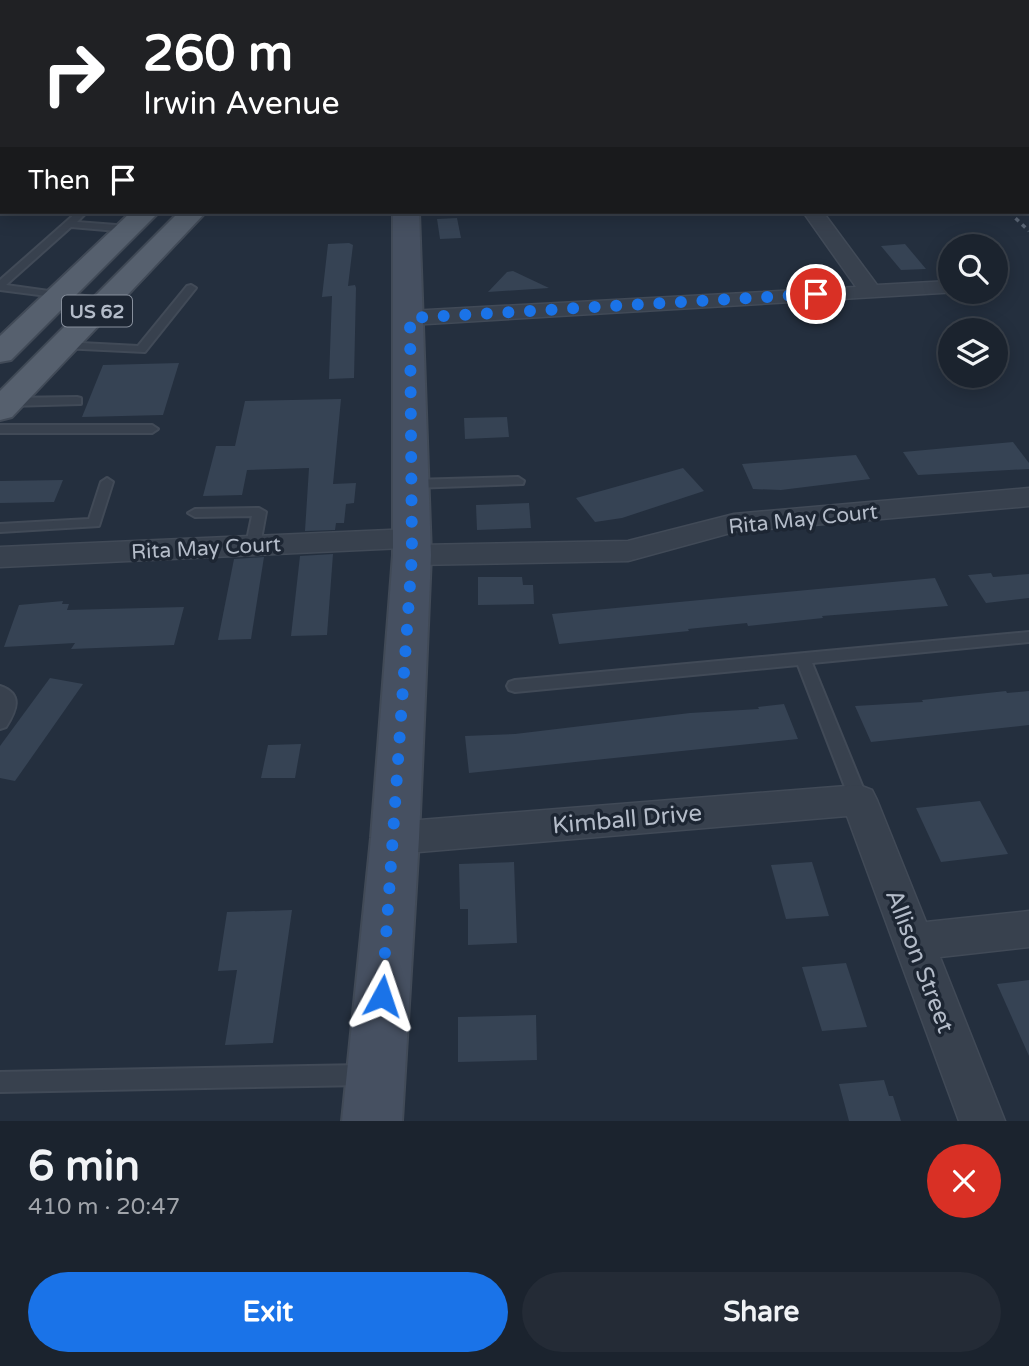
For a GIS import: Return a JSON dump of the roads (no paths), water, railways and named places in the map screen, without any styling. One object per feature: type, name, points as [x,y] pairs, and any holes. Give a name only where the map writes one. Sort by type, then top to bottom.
[{"type":"main road","name":"US 62","points":[[3,414],[62,345],[191,214]]},
{"type":"main road","name":"US 62","points":[[0,353],[137,220]]},
{"type":"street","points":[[372,1121],[395,838],[412,547],[406,214]]},
{"type":"street","points":[[814,214],[870,290]]},
{"type":"street","points":[[410,318],[870,290],[938,288]]},
{"type":"street","name":"Rita May Court","points":[[0,557],[253,545],[628,551],[734,523],[1029,498]]},
{"type":"street","name":"Kimball Drive","points":[[395,838],[859,800]]},
{"type":"street","name":"Allison Street","points":[[859,800],[982,1121]]},
{"type":"street","points":[[913,942],[1029,929]]},
{"type":"lane","points":[[0,286],[80,214]]},
{"type":"lane","points":[[69,223],[137,220]]},
{"type":"lane","points":[[0,286],[106,302]]},
{"type":"lane","points":[[62,345],[141,350],[191,288]]},
{"type":"lane","points":[[3,414],[77,401]]},
{"type":"lane","points":[[3,414],[152,429]]},
{"type":"lane","points":[[411,484],[518,481]]},
{"type":"lane","points":[[0,528],[94,523],[107,482]]},
{"type":"lane","points":[[195,513],[259,512],[253,545]]},
{"type":"lane","points":[[514,686],[1029,637]]},
{"type":"lane","points":[[803,659],[859,800]]},
{"type":"lane","points":[[0,692],[8,697],[6,713],[0,723]]},
{"type":"lane","points":[[0,1082],[375,1075]]},
{"type":"railway","points":[[1011,214],[1029,231]]}]
